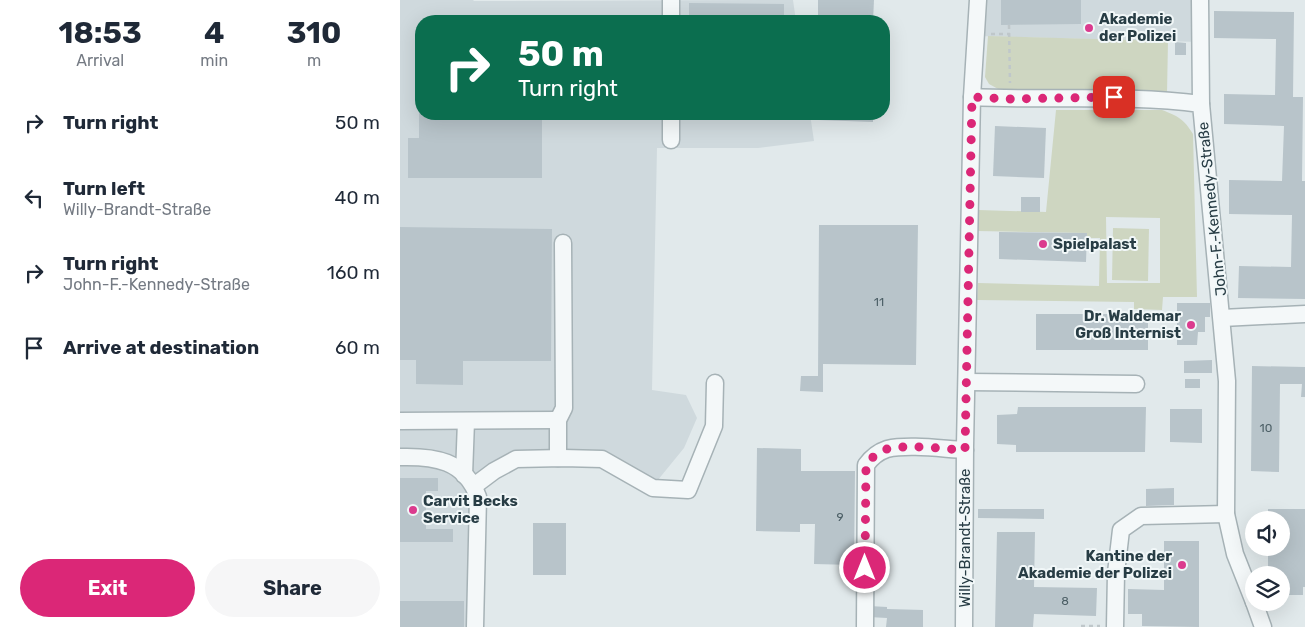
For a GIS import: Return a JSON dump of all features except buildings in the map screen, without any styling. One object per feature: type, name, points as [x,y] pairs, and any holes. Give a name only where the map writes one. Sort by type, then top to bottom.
[{"type":"street","points":[[671,0],[671,15]]},
{"type":"street","name":"Willy-Brandt-Straße","points":[[964,627],[966,382],[972,97],[978,0]]},
{"type":"street","points":[[1200,0],[1201,104]]},
{"type":"street","name":"John-F.-Kennedy-Straße","points":[[972,97],[1010,99],[1114,97],[1165,99],[1201,104],[1227,381],[1226,514],[1235,554],[1245,579]]},
{"type":"street","points":[[671,120],[671,140]]},
{"type":"street","points":[[558,458],[558,420],[564,408],[563,243]]},
{"type":"street","points":[[1222,318],[1305,314]]},
{"type":"street","points":[[966,382],[1136,384]]},
{"type":"street","points":[[469,480],[494,471],[516,459],[602,459],[653,488],[688,490],[714,426],[714,383]]},
{"type":"street","points":[[400,421],[558,420]]},
{"type":"street","points":[[466,421],[469,480]]},
{"type":"street","points":[[865,627],[866,465],[872,457],[886,450],[904,448],[965,450]]},
{"type":"street","points":[[400,456],[425,456],[453,464],[469,480],[478,497],[475,627]]},
{"type":"street","points":[[1111,626],[1120,530],[1141,516],[1226,514]]},
{"type":"street","name":"John-F.-Kennedy-Straße","points":[[1257,611],[1263,627]]},
{"type":"path","points":[[1009,25],[1010,99]]},
{"type":"path","points":[[988,34],[1010,34]]},
{"type":"path","points":[[1055,572],[1101,573]]},
{"type":"path","points":[[1081,626],[1111,626]]},
{"type":"shaded area","points":[[400,0],[793,0],[795,15],[415,15],[415,120],[811,120],[814,141],[758,148],[657,148],[652,390],[686,395],[697,418],[684,448],[653,486],[602,457],[520,458],[474,484],[466,474],[400,455]]},
{"type":"shaded area","name":"Akademie der Polizei","points":[[980,0],[1200,0],[1200,42],[977,36]]},
{"type":"shaded area","points":[[425,457],[473,487],[475,627],[400,627],[400,458]]},
{"type":"green space","points":[[988,36],[1168,41],[1167,93],[1000,90],[989,84],[985,77]]},
{"type":"green space","points":[[1056,110],[1162,110],[1176,116],[1187,125],[1193,134],[1197,297],[1163,297],[1162,310],[1134,309],[1134,302],[977,300],[978,283],[1099,286],[1100,238],[1087,238],[1087,233],[977,231],[978,210],[1046,212]],"holes":[[[1106,217],[1160,218],[1160,283],[1107,283]]]},
{"type":"green space","points":[[1113,228],[1149,229],[1148,281],[1112,280]]},
{"type":"place","name":"Akademie der Polizei","points":[[1089,28]]},
{"type":"place","name":"Spielpalast","points":[[1043,244]]},
{"type":"place","name":"Dr. Waldemar Groß Internist","points":[[1191,325]]},
{"type":"place","name":"Carvit Becks Service","points":[[413,510]]},
{"type":"place","name":"Kantine der Akademie der Polizei","points":[[1182,565]]},
{"type":"route","points":[[865,568],[866,465],[872,457],[886,450],[904,448],[965,450],[972,97],[1010,99],[1114,97]]}]
